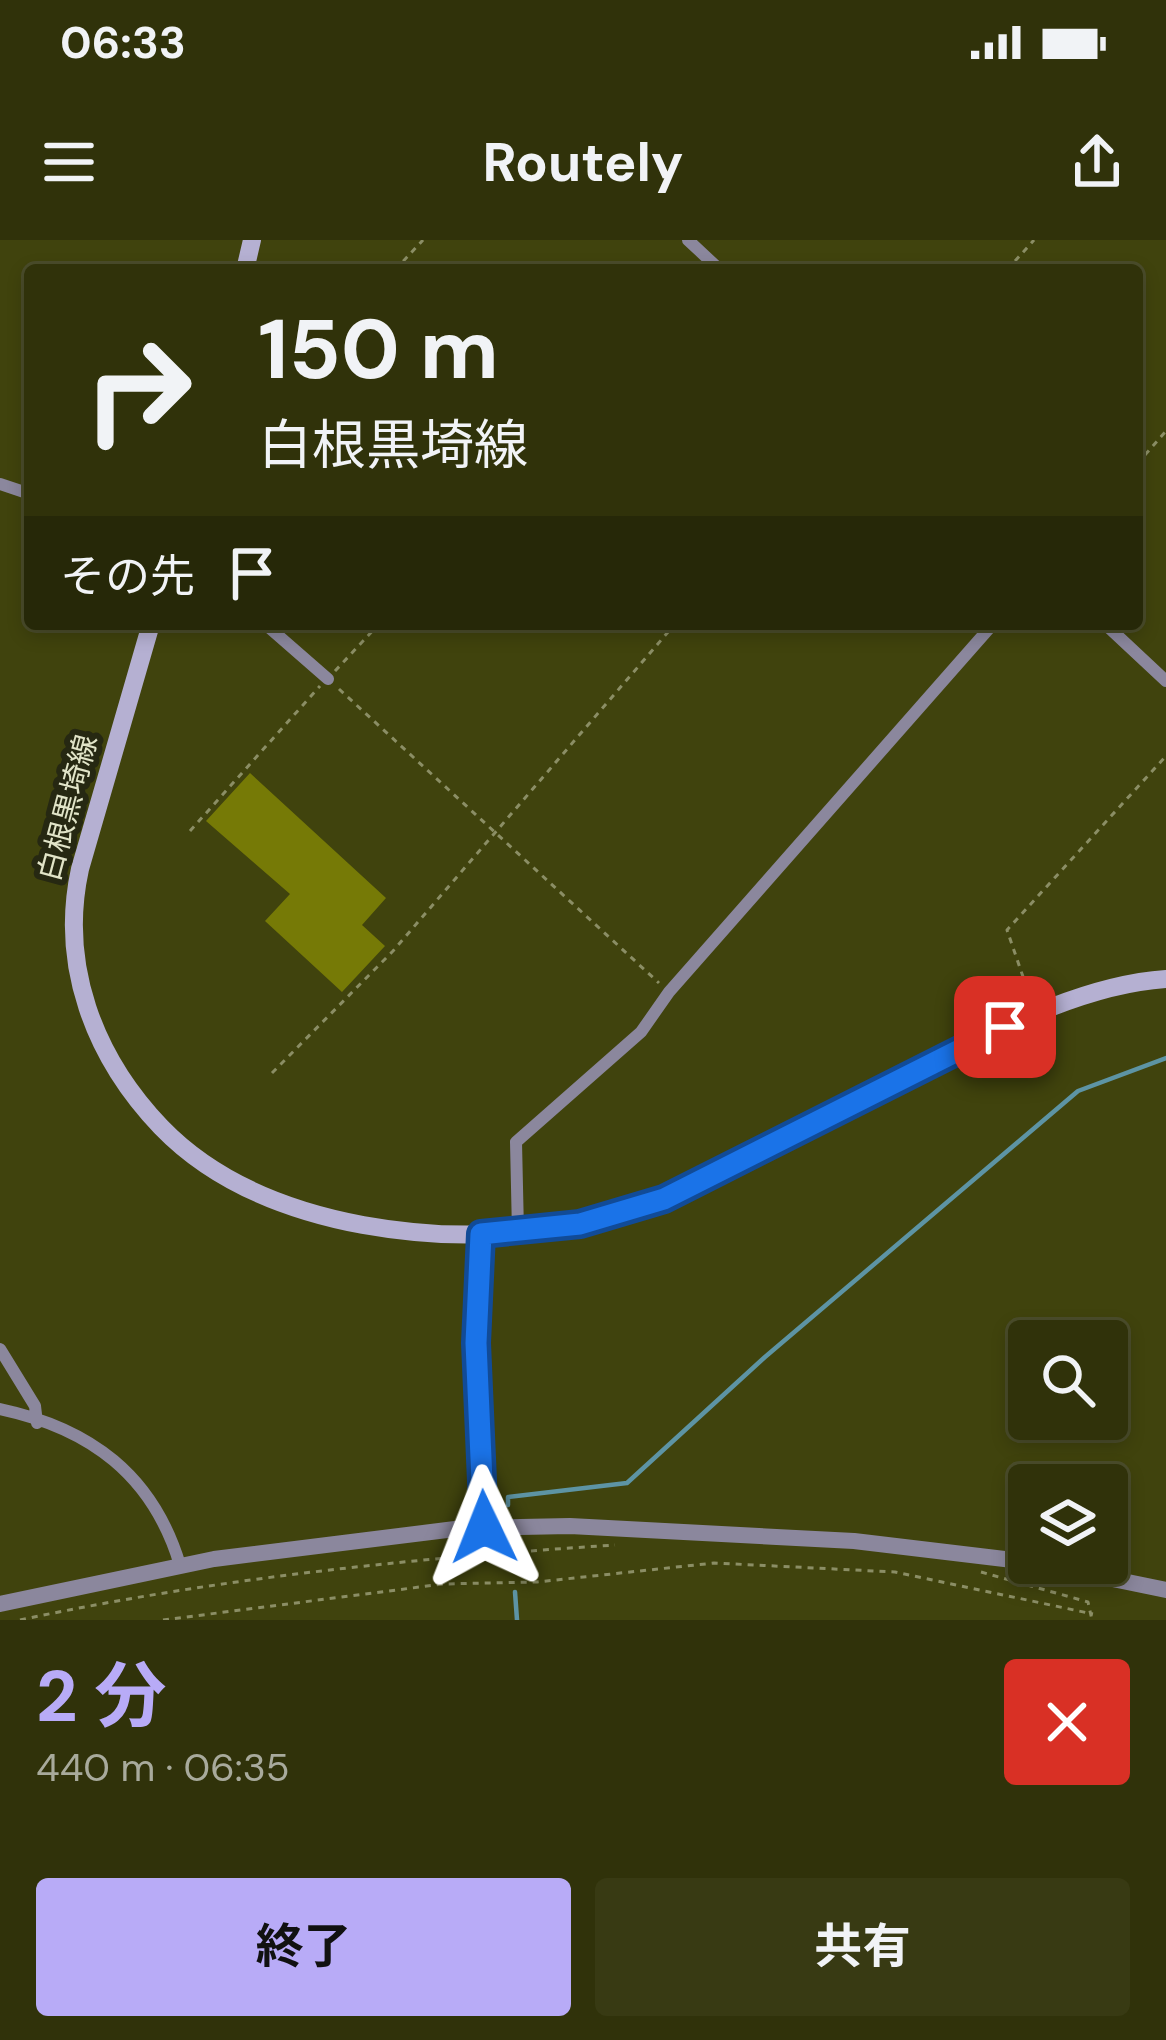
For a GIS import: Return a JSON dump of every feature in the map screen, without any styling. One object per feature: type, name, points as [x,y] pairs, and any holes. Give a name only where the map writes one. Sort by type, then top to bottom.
[{"type":"main road","name":"白根黒埼線","points":[[149,630],[73,902],[76,970],[101,1044],[142,1106],[195,1158],[224,1177],[300,1210],[337,1220],[481,1234],[609,1217],[694,1187],[971,1042],[1127,984],[1166,979]]},
{"type":"street","points":[[688,240],[714,264]]},
{"type":"street","points":[[272,630],[328,679]]},
{"type":"street","points":[[518,1232],[516,1142],[641,1032],[668,992],[989,630]]},
{"type":"street","points":[[1111,630],[1166,681]]},
{"type":"street","points":[[481,1234],[476,1343],[484,1527]]},
{"type":"street","points":[[0,1349],[35,1406],[37,1423]]},
{"type":"street","points":[[0,1409],[89,1441],[126,1471],[158,1506],[180,1565]]},
{"type":"street","points":[[0,1604],[180,1565],[355,1538],[484,1527],[570,1526],[873,1542],[1008,1559]]},
{"type":"street","points":[[1128,1582],[1166,1590]]},
{"type":"path","points":[[401,264],[423,240]]},
{"type":"path","points":[[1012,264],[1034,240]]},
{"type":"path","points":[[1143,457],[1166,431]]},
{"type":"path","points":[[190,831],[373,630]]},
{"type":"path","points":[[272,1073],[393,951],[670,630]]},
{"type":"path","points":[[328,679],[668,992]]},
{"type":"path","points":[[1036,1015],[1007,930],[1166,755]]},
{"type":"path","points":[[20,1620],[122,1598],[308,1570],[623,1544]]},
{"type":"path","points":[[163,1620],[443,1585],[537,1582],[714,1563],[895,1572],[1093,1617]]},
{"type":"path","points":[[980,1572],[1088,1602],[1093,1617]]},
{"type":"building","points":[[250,773],[386,898],[362,925],[385,946],[342,992],[265,921],[290,894],[206,821]]},
{"type":"waterway","points":[[508,1505],[508,1497],[627,1483],[765,1357],[1078,1091],[1166,1058]]},
{"type":"waterway","points":[[515,1592],[517,1620]]},
{"type":"route","points":[[484,1527],[476,1343],[481,1234],[554,1229],[664,1199],[1005,1027]]}]
